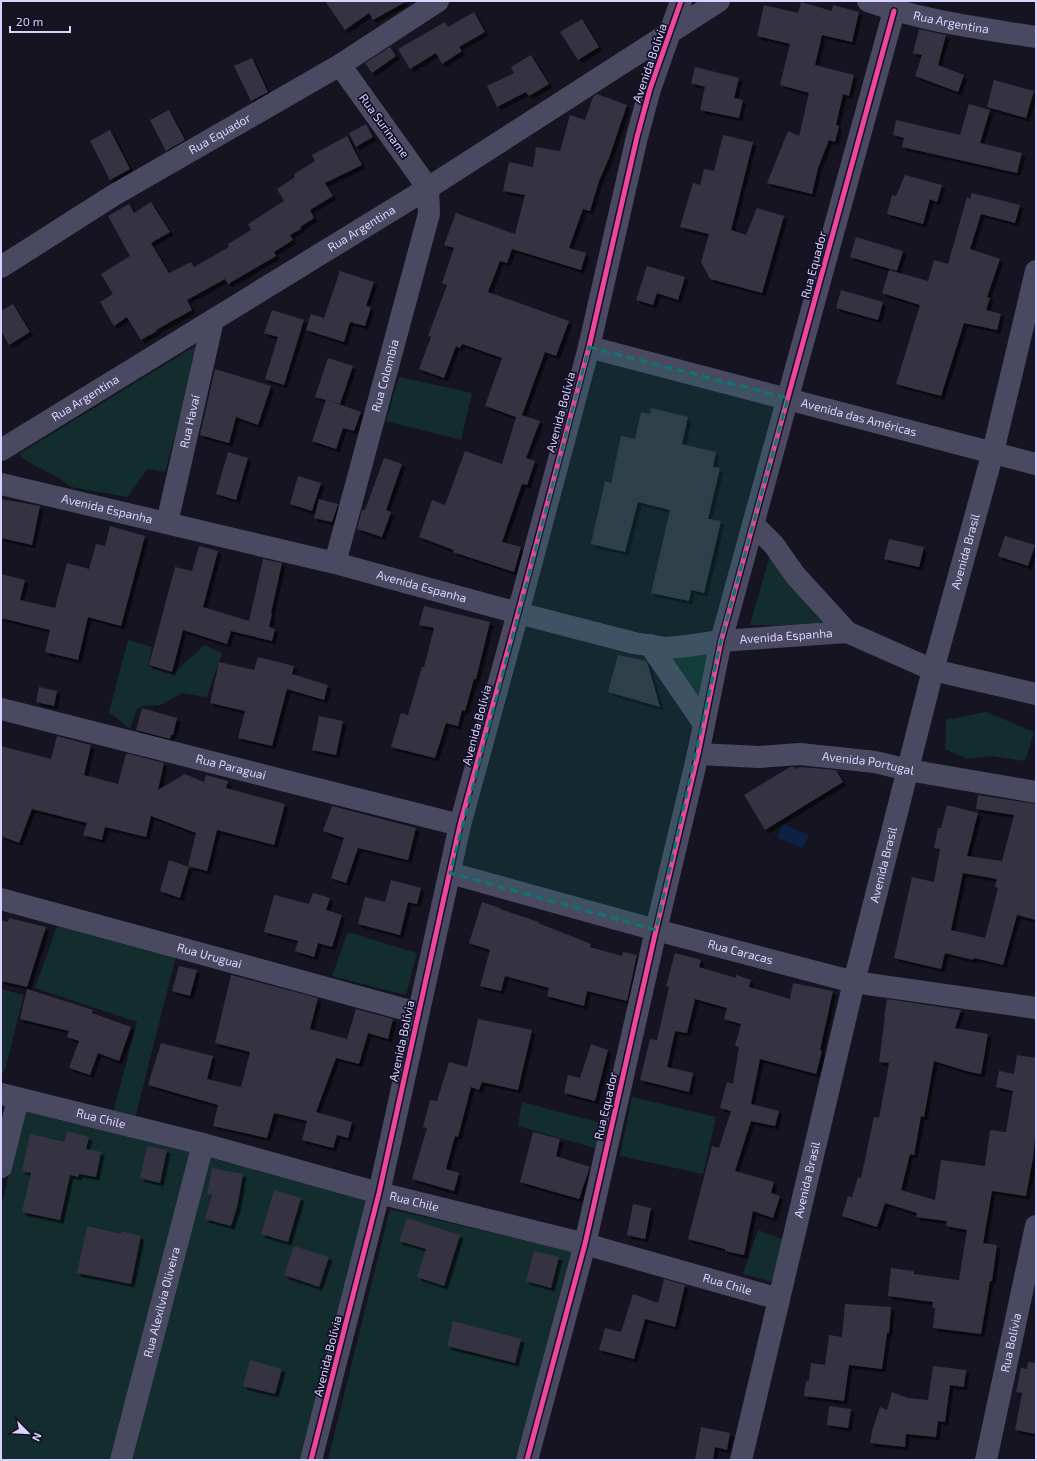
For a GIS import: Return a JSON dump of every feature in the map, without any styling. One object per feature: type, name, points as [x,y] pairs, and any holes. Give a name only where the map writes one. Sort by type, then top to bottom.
[{"type":"street","name":"Rua Equador","points":[[1,267],[114,195],[340,65],[438,1]]},
{"type":"street","name":"Avenida Bolívia","points":[[311,1460],[379,1193],[460,825],[589,347],[637,137],[650,89],[681,1]]},
{"type":"street","name":"Rua Argentina","points":[[1,450],[428,188],[719,1]]},
{"type":"street","name":"Rua Argentina","points":[[868,1],[894,11],[1036,37]]},
{"type":"street","name":"Rua Equador","points":[[527,1460],[586,1244],[656,930],[698,754],[721,641],[894,11]]},
{"type":"street","name":"Rua Suriname","points":[[340,65],[428,188]]},
{"type":"street","name":"Rua Colombia","points":[[335,563],[429,214],[428,188]]},
{"type":"street","name":"Avenida Brasil","points":[[741,1460],[854,982],[933,670],[993,452],[1036,271]]},
{"type":"street","name":"Rua Havaí","points":[[167,523],[213,320]]},
{"type":"street","name":"Avenida das Américas","points":[[589,347],[1036,464]]},
{"type":"street","name":"Avenida Espanha","points":[[1,484],[335,563],[634,643],[666,648],[721,641],[847,632]]},
{"type":"street","points":[[753,524],[774,545],[795,575],[847,632],[933,670],[1036,694]]},
{"type":"street","points":[[650,645],[704,724]]},
{"type":"street","name":"Rua Paraguai","points":[[1,709],[460,825]]},
{"type":"street","name":"Avenida Portugal","points":[[698,754],[759,757],[800,754],[875,762],[908,770],[1036,792]]},
{"type":"street","name":"Rua Caracas","points":[[450,873],[656,930],[854,982],[1036,1008]]},
{"type":"street","name":"Rua Uruguai","points":[[1,899],[418,1013]]},
{"type":"street","points":[[1,1166],[9,1096]]},
{"type":"street","name":"Rua Chile","points":[[9,1096],[203,1144],[379,1193],[586,1244],[780,1299]]},
{"type":"street","name":"Rua Alexilvia Oliveira","points":[[121,1460],[203,1144]]},
{"type":"street","name":"Rua Bolívia","points":[[986,1460],[1036,1226]]},
{"type":"highlighted area","points":[[589,347],[788,398],[721,641],[656,930],[450,873]]},
{"type":"green space","points":[[200,343],[165,472],[147,469],[128,497],[71,487],[59,478],[28,462],[19,454]]},
{"type":"green space","points":[[399,377],[472,393],[461,440],[386,421]]},
{"type":"green space","points":[[770,555],[833,627],[750,625]]},
{"type":"green space","points":[[128,640],[152,647],[148,666],[173,674],[204,645],[222,653],[207,697],[183,693],[160,705],[143,706],[137,709],[130,729],[109,712]]},
{"type":"green space","points":[[713,648],[702,709],[670,658]]},
{"type":"green space","points":[[986,712],[1034,732],[1025,761],[992,756],[967,759],[945,749],[946,720]]},
{"type":"green space","points":[[61,915],[176,956],[135,1119],[113,1113],[137,1022],[35,988]]},
{"type":"green space","points":[[348,932],[417,953],[406,995],[332,976]]},
{"type":"green space","points":[[1,989],[24,995],[4,1073],[1,1073]]},
{"type":"green space","points":[[632,1097],[716,1117],[703,1174],[620,1156]]},
{"type":"green space","points":[[522,1102],[605,1124],[598,1149],[518,1126]]},
{"type":"green space","points":[[25,1109],[192,1149],[111,1460],[1,1460],[1,1207]]},
{"type":"green space","points":[[207,1157],[367,1200],[300,1460],[133,1460]]},
{"type":"green space","points":[[390,1209],[575,1252],[518,1460],[328,1460]]},
{"type":"green space","points":[[758,1230],[784,1240],[772,1282],[743,1274]]},
{"type":"water","points":[[783,824],[809,835],[803,848],[777,838]]},
{"type":"building","points":[[325,1],[407,1],[373,20],[369,13],[345,30]]},
{"type":"building","points":[[801,2],[832,11],[833,5],[859,12],[852,42],[822,35],[815,65],[854,75],[849,96],[843,94],[836,125],[839,126],[835,142],[829,140],[818,168],[812,194],[767,183],[788,131],[799,136],[809,93],[780,85],[790,44],[757,36],[764,5],[798,13]]},
{"type":"building","points":[[474,12],[485,32],[459,47],[462,51],[442,64],[436,53],[410,69],[398,49],[445,22],[448,27]]},
{"type":"building","points":[[582,19],[599,47],[578,60],[560,32]]},
{"type":"building","points":[[919,29],[946,35],[938,65],[964,75],[958,92],[915,76],[922,55],[913,53]]},
{"type":"building","points":[[390,47],[396,56],[372,73],[365,63]]},
{"type":"building","points":[[531,55],[549,84],[529,96],[526,92],[497,107],[487,86],[514,73],[511,67]]},
{"type":"building","points":[[252,58],[268,92],[251,101],[234,66]]},
{"type":"building","points":[[695,67],[739,78],[734,98],[743,100],[739,118],[700,110],[705,87],[691,83]]},
{"type":"building","points":[[994,80],[1034,91],[1026,118],[987,107]]},
{"type":"building","points":[[597,94],[627,105],[609,158],[599,181],[590,211],[583,209],[569,248],[586,253],[581,270],[512,249],[507,263],[500,261],[488,292],[569,321],[556,356],[545,352],[522,415],[540,421],[526,458],[535,461],[527,485],[522,484],[502,542],[521,547],[514,572],[453,552],[454,550],[419,537],[432,500],[445,505],[465,451],[502,464],[516,417],[485,406],[502,358],[462,344],[460,348],[456,346],[444,378],[419,369],[431,337],[428,336],[447,285],[442,283],[454,248],[444,245],[456,213],[515,234],[525,195],[503,191],[509,162],[533,167],[536,147],[560,151],[570,115],[585,120],[593,97]]},
{"type":"building","points":[[969,104],[990,110],[980,143],[1022,153],[1017,173],[902,147],[904,138],[893,135],[896,120],[960,135]]},
{"type":"building","points":[[169,110],[185,140],[166,151],[150,120]]},
{"type":"building","points":[[366,124],[373,137],[356,147],[349,133]]},
{"type":"building","points":[[110,130],[130,169],[110,180],[90,141]]},
{"type":"building","points":[[723,135],[753,142],[731,230],[746,235],[757,208],[784,216],[762,293],[710,279],[701,262],[709,234],[680,227],[693,183],[700,185],[704,169],[714,171]]},
{"type":"building","points":[[347,136],[362,165],[325,183],[333,196],[310,210],[314,218],[300,227],[301,229],[290,235],[293,240],[274,252],[276,256],[228,284],[225,279],[187,300],[192,310],[141,340],[127,317],[114,326],[100,302],[113,294],[101,274],[130,256],[108,216],[129,204],[134,213],[151,202],[170,232],[151,243],[169,273],[191,262],[194,267],[229,247],[228,244],[251,230],[248,224],[284,201],[277,189],[295,177],[294,174],[315,161],[312,155]]},
{"type":"building","points":[[905,175],[942,185],[937,202],[930,199],[923,224],[887,214],[892,195],[896,196]]},
{"type":"building","points":[[972,193],[1020,205],[1015,223],[981,214],[970,249],[1000,259],[987,297],[990,298],[986,310],[1001,314],[997,330],[964,323],[941,396],[896,384],[920,305],[882,293],[889,270],[928,281],[934,260],[948,264],[967,197],[970,199]]},
{"type":"building","points":[[856,237],[903,251],[897,271],[850,257]]},
{"type":"building","points":[[647,266],[685,277],[678,300],[657,293],[653,305],[636,300]]},
{"type":"building","points":[[340,271],[374,282],[366,306],[371,307],[365,326],[350,322],[344,342],[306,330],[311,314],[324,318]]},
{"type":"building","points":[[841,290],[883,302],[878,320],[836,308]]},
{"type":"building","points":[[13,304],[30,332],[9,345],[1,331],[1,311]]},
{"type":"building","points":[[272,310],[304,320],[284,385],[265,379],[278,337],[264,333]]},
{"type":"building","points":[[328,358],[353,366],[340,404],[327,400],[361,412],[354,431],[343,428],[336,449],[312,441],[326,400],[315,397]]},
{"type":"building","points":[[215,369],[271,386],[258,425],[236,417],[229,443],[200,435]]},
{"type":"building","points":[[651,408],[688,417],[682,444],[716,452],[713,467],[720,468],[708,519],[721,521],[704,593],[691,590],[689,601],[651,593],[670,510],[638,502],[625,552],[591,544],[605,481],[611,483],[621,436],[635,439],[641,412],[650,414]]},
{"type":"building","points":[[228,452],[248,458],[236,500],[216,494]]},
{"type":"building","points":[[384,458],[402,464],[386,510],[391,512],[382,537],[357,529],[362,510],[365,510]]},
{"type":"building","points":[[298,476],[321,483],[312,511],[290,504]]},
{"type":"building","points":[[1,499],[40,506],[32,545],[1,538]]},
{"type":"building","points":[[319,499],[338,504],[332,522],[314,518]]},
{"type":"building","points":[[110,526],[145,536],[121,626],[88,617],[78,660],[45,652],[50,630],[1,618],[1,574],[25,580],[20,600],[55,608],[67,563],[89,569],[96,544],[105,546]]},
{"type":"building","points":[[1005,536],[1035,545],[1028,566],[998,556]]},
{"type":"building","points":[[889,539],[924,547],[919,567],[884,559]]},
{"type":"building","points":[[199,546],[218,551],[203,607],[249,621],[263,559],[282,563],[269,627],[275,629],[272,641],[231,631],[227,644],[183,630],[172,672],[149,665],[175,567],[192,571]]},
{"type":"building","points":[[424,606],[490,622],[476,679],[474,679],[465,711],[462,710],[458,726],[446,723],[435,758],[391,747],[401,713],[408,715],[422,667],[424,667],[434,628],[419,625]]},
{"type":"building","points":[[618,655],[646,661],[660,707],[608,692]]},
{"type":"building","points":[[258,657],[294,666],[292,674],[328,685],[324,700],[287,689],[272,746],[238,738],[245,711],[210,703],[219,662],[254,670]]},
{"type":"building","points":[[39,687],[57,691],[54,706],[36,702]]},
{"type":"building","points":[[142,708],[177,718],[173,735],[171,735],[170,739],[136,730]]},
{"type":"building","points":[[319,716],[343,721],[336,755],[312,750]]},
{"type":"building","points":[[57,736],[91,745],[84,775],[118,784],[126,754],[130,754],[164,763],[158,790],[185,774],[204,782],[206,775],[228,781],[226,788],[285,804],[274,845],[217,830],[207,871],[188,866],[196,833],[151,816],[146,837],[105,827],[102,840],[83,835],[87,823],[32,809],[19,843],[1,836],[1,746],[51,759]]},
{"type":"building","points":[[790,767],[794,767],[796,769],[800,767],[836,770],[843,782],[765,830],[744,795]]},
{"type":"building","points":[[978,795],[1036,804],[1036,920],[1017,915],[1003,965],[945,953],[941,969],[894,958],[912,877],[934,882],[940,849],[934,848],[938,828],[941,828],[947,805],[978,813],[967,856],[1002,861],[1014,815],[976,809]],"holes":[[[963,873],[997,879],[995,887],[998,888],[985,938],[951,930]]]},
{"type":"building","points":[[332,806],[416,828],[408,860],[358,848],[346,883],[331,878],[344,838],[323,831]]},
{"type":"building","points":[[169,860],[189,867],[180,898],[160,891]]},
{"type":"building","points":[[391,880],[421,888],[417,904],[408,902],[400,935],[358,924],[365,897],[385,902]]},
{"type":"building","points":[[313,893],[330,898],[326,910],[342,915],[332,947],[318,943],[314,957],[295,951],[298,941],[264,932],[274,895],[309,904]]},
{"type":"building","points":[[482,902],[539,922],[538,923],[591,944],[590,947],[622,956],[623,952],[637,955],[627,1001],[587,991],[584,1006],[547,996],[549,988],[505,976],[501,991],[480,986],[490,950],[469,943]]},
{"type":"building","points":[[9,918],[46,927],[27,987],[1,981],[1,920],[8,922]]},
{"type":"building","points":[[675,953],[701,960],[699,967],[736,978],[736,975],[751,980],[749,987],[790,999],[793,983],[833,991],[820,1050],[822,1051],[816,1074],[760,1059],[751,1104],[779,1111],[775,1126],[751,1121],[735,1171],[774,1182],[771,1193],[780,1196],[773,1218],[753,1211],[744,1255],[725,1251],[725,1249],[688,1239],[712,1146],[719,1148],[731,1111],[720,1108],[727,1082],[733,1084],[739,1047],[735,1046],[741,1024],[724,1019],[727,1008],[695,999],[687,1033],[675,1031],[667,1067],[693,1073],[689,1092],[640,1080],[650,1039],[657,1040],[669,987],[666,986]]},
{"type":"building","points":[[179,966],[197,970],[190,996],[172,991]]},
{"type":"building","points":[[231,975],[318,998],[310,1029],[347,1039],[356,1009],[393,1019],[388,1039],[368,1033],[359,1064],[336,1058],[316,1112],[352,1122],[348,1138],[337,1135],[333,1148],[302,1140],[307,1121],[274,1113],[267,1138],[213,1126],[218,1105],[148,1085],[161,1043],[213,1056],[207,1079],[241,1087],[250,1052],[215,1043]]},
{"type":"building","points":[[27,989],[93,1010],[92,1013],[131,1027],[119,1061],[98,1053],[90,1075],[69,1068],[79,1041],[67,1037],[69,1031],[20,1019]]},
{"type":"building","points":[[887,999],[961,1010],[955,1028],[988,1034],[981,1074],[934,1061],[924,1117],[921,1116],[914,1155],[910,1154],[901,1190],[935,1200],[941,1160],[985,1166],[990,1130],[1006,1132],[1013,1091],[996,1087],[999,1071],[1014,1074],[1017,1055],[1036,1058],[1036,1126],[1033,1158],[1026,1196],[992,1191],[983,1243],[997,1245],[992,1281],[990,1281],[981,1334],[933,1328],[935,1308],[932,1308],[933,1302],[888,1296],[891,1268],[914,1271],[914,1274],[959,1280],[967,1230],[946,1226],[947,1221],[916,1217],[917,1213],[885,1203],[877,1227],[842,1216],[848,1196],[852,1197],[858,1177],[861,1178],[874,1117],[879,1118],[889,1063],[879,1062]]},
{"type":"building","points":[[478,1019],[532,1030],[518,1090],[482,1082],[479,1090],[471,1087],[458,1137],[455,1136],[446,1169],[459,1173],[454,1191],[412,1179],[427,1128],[423,1127],[430,1100],[437,1101],[449,1062],[467,1067]]},
{"type":"building","points":[[591,1044],[608,1050],[595,1101],[564,1093],[568,1075],[580,1078]]},
{"type":"building","points":[[67,1131],[89,1137],[86,1149],[101,1152],[96,1177],[79,1174],[78,1177],[70,1175],[60,1220],[22,1212],[31,1173],[22,1171],[30,1134],[65,1142]]},
{"type":"building","points":[[533,1132],[560,1139],[556,1156],[590,1167],[579,1199],[520,1182]]},
{"type":"building","points":[[147,1146],[167,1150],[160,1183],[140,1178]]},
{"type":"building","points":[[212,1168],[243,1174],[237,1207],[231,1226],[205,1219],[212,1195],[207,1194]]},
{"type":"building","points":[[274,1190],[301,1198],[288,1242],[261,1234]]},
{"type":"building","points":[[633,1204],[651,1208],[645,1239],[627,1235]]},
{"type":"building","points":[[407,1218],[460,1235],[444,1286],[417,1277],[426,1249],[399,1241]]},
{"type":"building","points":[[87,1226],[121,1234],[121,1231],[141,1236],[131,1284],[77,1273]]},
{"type":"building","points":[[294,1246],[329,1257],[319,1287],[284,1275]]},
{"type":"building","points":[[534,1251],[559,1257],[551,1288],[526,1281]]},
{"type":"building","points":[[664,1279],[685,1285],[675,1327],[645,1319],[634,1359],[599,1350],[605,1328],[621,1332],[633,1294],[658,1303]]},
{"type":"building","points":[[845,1304],[891,1307],[889,1333],[887,1333],[882,1369],[849,1365],[844,1401],[804,1396],[806,1381],[809,1381],[811,1363],[825,1365],[829,1335],[842,1337]]},
{"type":"building","points":[[453,1321],[521,1339],[515,1363],[447,1346]]},
{"type":"building","points":[[250,1360],[282,1369],[275,1394],[243,1386]]},
{"type":"building","points":[[1028,1362],[1036,1363],[1036,1434],[1015,1430],[1022,1393],[1016,1392],[1021,1368],[1027,1369]]},
{"type":"building","points":[[933,1366],[966,1370],[964,1387],[950,1385],[945,1422],[938,1421],[936,1437],[906,1434],[905,1447],[870,1443],[872,1431],[880,1407],[887,1410],[892,1392],[908,1398],[928,1400]]},
{"type":"building","points":[[829,1406],[851,1409],[848,1428],[827,1425]]},
{"type":"building","points":[[701,1427],[730,1433],[727,1450],[715,1447],[713,1460],[695,1460]]},
{"type":"cycle path","points":[[311,1460],[379,1193],[460,825],[589,347],[637,137],[650,89],[681,1]]},
{"type":"cycle path","points":[[527,1460],[585,1244],[656,930],[698,754],[721,641],[894,11]]}]
